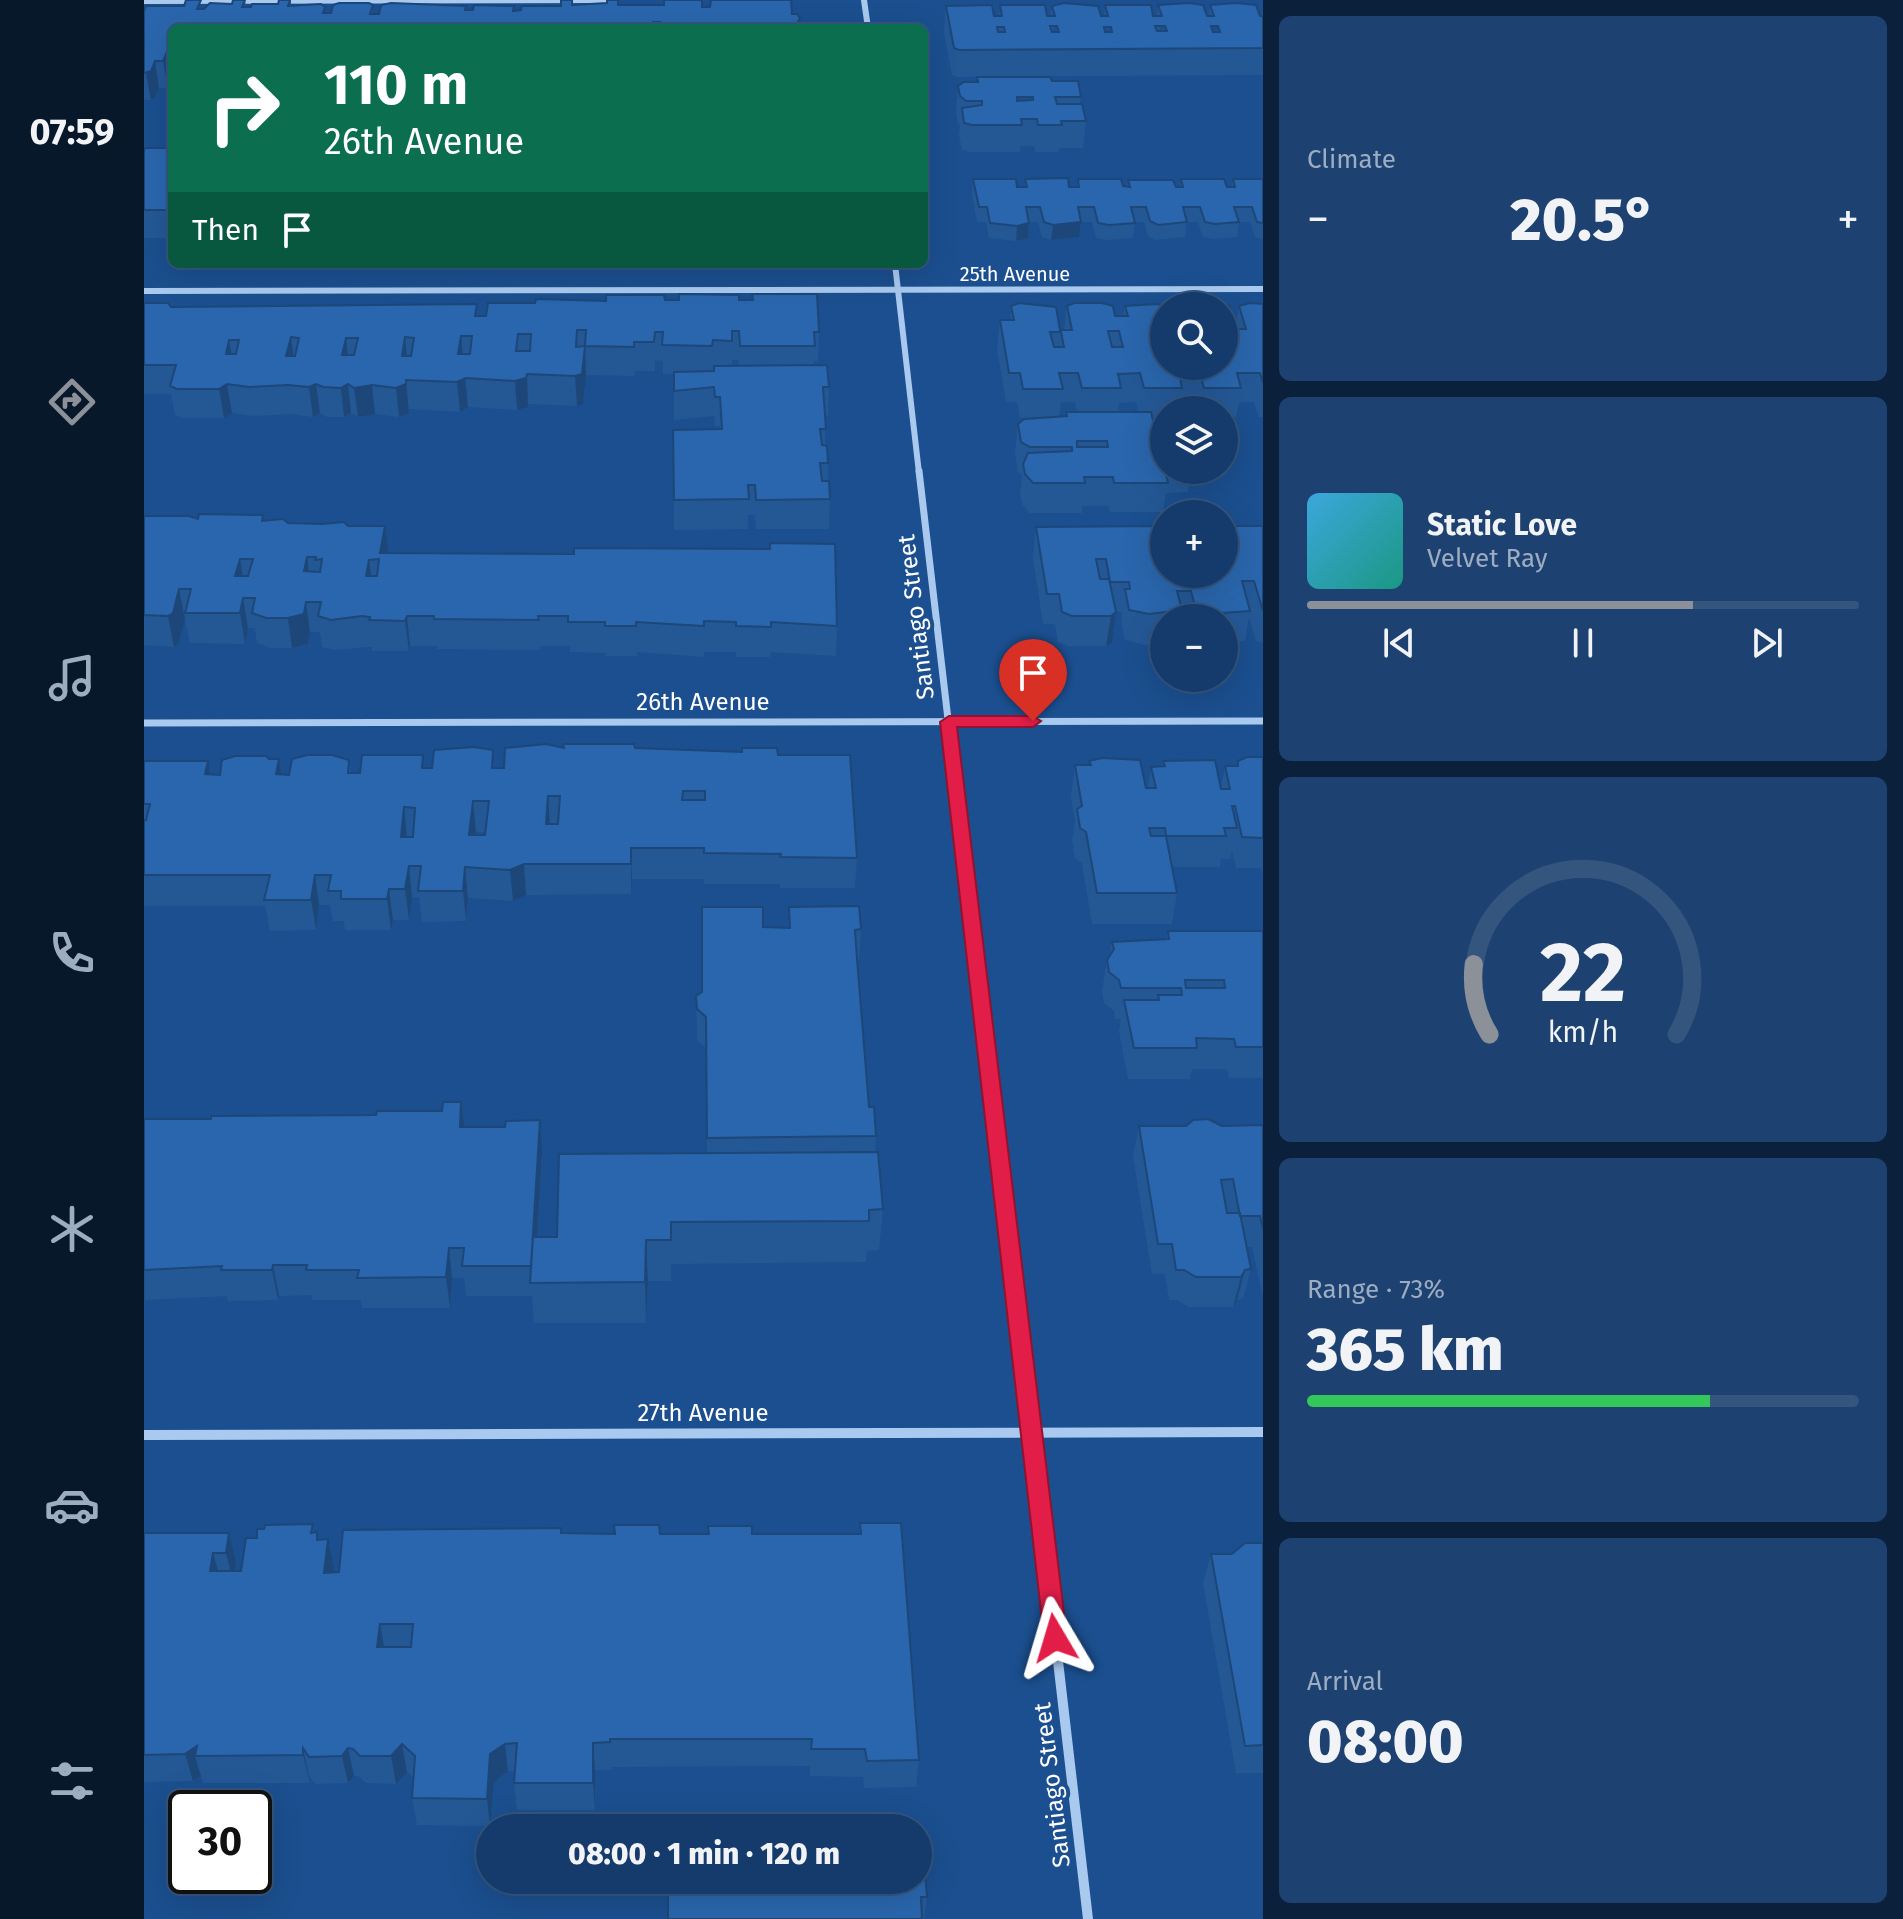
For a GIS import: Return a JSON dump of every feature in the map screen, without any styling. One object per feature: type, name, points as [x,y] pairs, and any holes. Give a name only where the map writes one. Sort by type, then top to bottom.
[{"type":"street","points":[[144,1],[611,0]]},
{"type":"street","points":[[864,0],[867,24]]},
{"type":"street","name":"Santiago Street","points":[[895,268],[1088,1919]]},
{"type":"street","name":"25th Avenue","points":[[144,291],[1263,289]]},
{"type":"street","name":"26th Avenue","points":[[144,723],[1263,721]]},
{"type":"street","name":"27th Avenue","points":[[144,1435],[1263,1432]]},
{"type":"building","points":[[186,0],[201,0],[197,9],[204,9],[210,3],[232,4],[233,0],[245,0],[242,7],[251,7],[252,4],[278,4],[279,0],[290,0],[288,6],[321,4],[325,7],[323,13],[331,13],[333,5],[339,3],[369,3],[373,5],[370,14],[379,14],[381,5],[391,3],[466,6],[465,10],[473,10],[474,5],[514,6],[513,11],[521,10],[522,6],[561,6],[561,0],[572,0],[572,5],[618,0],[618,5],[664,5],[664,0],[702,0],[702,7],[710,7],[711,0],[791,0],[792,14],[800,18],[797,24],[168,24],[168,49],[163,61],[155,61],[151,71],[144,73],[146,6],[184,6]]},
{"type":"building","points":[[1064,3],[1098,6],[1101,16],[1108,16],[1105,5],[1151,5],[1153,16],[1162,16],[1158,5],[1189,3],[1203,5],[1207,16],[1214,16],[1210,5],[1256,5],[1260,16],[1263,16],[1263,48],[954,48],[946,6],[992,5],[994,16],[1002,16],[1000,5],[1045,5],[1047,16],[1055,16],[1052,6]],"holes":[[[1050,26],[1057,26],[1059,32],[1052,32]],[[1155,26],[1165,26],[1167,31],[1157,31]],[[1211,26],[1218,26],[1220,32],[1213,32]]]},
{"type":"building","points":[[977,77],[1050,77],[1052,81],[1078,81],[1081,97],[1055,97],[1057,104],[1082,104],[1086,121],[1061,121],[1062,125],[1038,125],[1037,119],[1021,119],[1022,125],[964,123],[962,108],[982,105],[982,101],[966,101],[960,96],[958,86],[964,82],[978,82]],"holes":[[[1017,97],[1033,97],[1033,100],[1017,101]]]},
{"type":"building","points":[[145,148],[168,148],[167,210],[144,210]]},
{"type":"building","points":[[1068,178],[1069,187],[1079,187],[1078,179],[1121,179],[1123,186],[1130,187],[1128,180],[1173,180],[1176,187],[1183,187],[1181,179],[1224,179],[1227,187],[1235,187],[1233,179],[1263,179],[1263,223],[1257,222],[1252,207],[1234,207],[1239,222],[1215,224],[1205,222],[1200,207],[1183,207],[1187,222],[1158,225],[1150,221],[1146,207],[1131,207],[1135,223],[1109,225],[1098,223],[1094,207],[1078,207],[1081,222],[1053,225],[1044,222],[1040,207],[1026,207],[1029,223],[1017,226],[990,223],[987,207],[979,207],[973,179],[1016,179],[1017,187],[1027,187],[1025,179]]},
{"type":"building","points":[[679,294],[739,295],[739,300],[753,300],[752,294],[817,294],[819,332],[814,332],[815,346],[740,346],[739,331],[732,331],[732,341],[713,340],[712,346],[662,345],[663,332],[655,332],[654,342],[634,342],[634,347],[585,346],[582,374],[575,376],[527,374],[526,378],[515,381],[466,378],[457,382],[406,380],[406,384],[396,388],[372,385],[354,388],[348,384],[341,388],[316,384],[309,387],[249,387],[227,384],[219,389],[177,389],[170,386],[176,365],[144,365],[144,303],[168,303],[171,307],[477,304],[475,316],[486,316],[488,303],[535,303],[536,299],[606,301],[606,295],[664,295],[665,300],[679,300]],"holes":[[[577,330],[586,330],[585,346],[576,347]],[[518,334],[531,334],[530,351],[516,351]],[[461,336],[472,336],[470,354],[458,354]],[[291,337],[299,338],[295,356],[286,356]],[[405,337],[414,338],[411,356],[402,356]],[[346,338],[358,338],[354,355],[342,355]],[[229,340],[239,340],[236,354],[226,354]]]},
{"type":"building","points":[[1019,303],[1056,307],[1060,330],[1072,330],[1067,306],[1074,303],[1113,306],[1115,316],[1128,316],[1125,306],[1150,304],[1150,380],[1180,380],[1182,388],[1144,388],[1140,373],[1118,374],[1121,388],[1082,388],[1078,373],[1059,373],[1063,389],[1023,389],[1020,373],[1009,373],[1000,320],[1014,320],[1011,306]],"holes":[[[1108,331],[1119,331],[1123,347],[1112,347]],[[1050,332],[1061,332],[1064,347],[1054,347]]]},
{"type":"building","points":[[1250,303],[1263,304],[1263,383],[1260,373],[1238,373],[1238,329],[1246,329],[1239,306]]},
{"type":"building","points":[[827,365],[829,387],[823,387],[826,429],[820,429],[822,445],[827,446],[828,463],[820,463],[822,481],[829,481],[830,499],[756,500],[755,485],[748,485],[749,499],[674,500],[673,430],[722,429],[720,397],[715,397],[714,387],[674,391],[674,372],[714,371],[714,366]]},
{"type":"building","points":[[1238,377],[1241,388],[1204,388],[1202,380],[1238,380]]},
{"type":"building","points":[[1066,412],[1150,412],[1150,483],[1114,483],[1113,477],[1084,477],[1085,483],[1033,483],[1025,474],[1023,464],[1028,453],[1072,451],[1072,447],[1030,447],[1021,442],[1018,424],[1024,419],[1067,416]],"holes":[[[1077,441],[1107,441],[1108,447],[1077,447]]]},
{"type":"building","points":[[199,514],[263,515],[262,521],[283,519],[288,523],[344,522],[348,526],[385,526],[380,553],[574,554],[574,548],[770,549],[770,543],[835,544],[837,626],[771,622],[771,627],[736,626],[736,622],[704,621],[704,626],[636,622],[636,626],[605,626],[605,622],[568,622],[568,616],[538,616],[539,620],[407,616],[405,621],[369,620],[370,617],[362,616],[331,620],[318,616],[321,602],[306,602],[304,614],[266,618],[252,613],[255,598],[243,598],[240,613],[185,613],[191,589],[179,589],[173,613],[168,616],[144,615],[144,516],[189,516],[198,519]],"holes":[[[307,557],[322,559],[320,572],[304,571]],[[240,559],[253,559],[248,576],[235,576]],[[379,559],[377,576],[366,576],[369,560]]]},
{"type":"building","points":[[1150,526],[1150,588],[1238,588],[1238,526],[1263,526],[1263,611],[1254,581],[1242,581],[1250,611],[1238,612],[1238,604],[1194,604],[1191,591],[1177,591],[1180,604],[1150,604],[1150,614],[1129,610],[1125,589],[1130,589],[1129,582],[1110,582],[1106,559],[1096,559],[1100,579],[1109,579],[1116,612],[1111,616],[1072,616],[1062,612],[1059,594],[1047,594],[1036,527]]},
{"type":"building","points":[[546,744],[564,748],[563,744],[634,744],[635,748],[742,752],[742,748],[777,748],[778,755],[850,755],[857,858],[704,853],[704,848],[631,848],[631,864],[524,864],[510,870],[465,867],[463,891],[418,891],[421,866],[409,866],[405,889],[389,889],[387,899],[341,899],[341,891],[328,891],[331,875],[315,875],[311,900],[264,900],[270,875],[144,875],[144,820],[150,804],[144,804],[144,761],[208,761],[205,774],[220,775],[222,760],[235,756],[266,756],[279,759],[276,774],[289,775],[292,759],[307,755],[332,755],[349,760],[348,773],[360,773],[362,755],[423,755],[422,768],[432,768],[434,750],[474,747],[493,750],[492,768],[504,768],[505,748]],"holes":[[[683,791],[705,791],[705,800],[682,800]],[[548,796],[560,796],[558,824],[546,824]],[[473,801],[489,801],[485,835],[469,835]],[[404,807],[415,808],[413,837],[401,837]]]},
{"type":"building","points":[[1247,757],[1263,757],[1263,838],[1242,837],[1235,806],[1232,806],[1237,828],[1224,828],[1226,836],[1166,836],[1177,893],[1097,893],[1086,832],[1080,828],[1077,809],[1082,806],[1075,765],[1091,765],[1089,761],[1102,758],[1140,760],[1146,788],[1156,788],[1151,767],[1165,766],[1163,761],[1215,760],[1221,789],[1230,789],[1225,766],[1238,766],[1238,761]],"holes":[[[1149,828],[1165,828],[1166,836],[1151,836]]]},
{"type":"building","points":[[859,906],[861,929],[855,930],[857,959],[869,1107],[874,1107],[876,1136],[707,1138],[706,1017],[697,1009],[696,996],[702,992],[702,907],[763,907],[763,927],[790,928],[789,907]]},
{"type":"building","points":[[1168,931],[1263,931],[1263,1047],[1236,1047],[1234,1039],[1196,1038],[1197,1048],[1134,1048],[1124,1000],[1159,1000],[1158,995],[1182,995],[1181,988],[1121,988],[1119,980],[1109,972],[1107,960],[1114,949],[1112,942],[1169,939]],"holes":[[[1185,980],[1224,980],[1225,988],[1186,988]]]},
{"type":"building","points":[[443,1102],[461,1102],[460,1127],[505,1127],[506,1121],[540,1120],[531,1266],[462,1266],[464,1248],[449,1248],[446,1277],[357,1278],[359,1270],[306,1270],[307,1265],[273,1265],[272,1270],[221,1270],[222,1266],[144,1270],[144,1119],[376,1115],[377,1111],[442,1111]]},
{"type":"building","points":[[1208,1119],[1222,1126],[1263,1125],[1263,1229],[1260,1216],[1241,1216],[1251,1269],[1245,1270],[1241,1277],[1196,1277],[1184,1270],[1176,1270],[1172,1244],[1158,1244],[1139,1126],[1186,1126],[1193,1120]],"holes":[[[1233,1179],[1239,1213],[1227,1213],[1221,1180]]]},
{"type":"building","points":[[878,1152],[883,1209],[869,1210],[869,1221],[671,1222],[671,1240],[646,1240],[645,1282],[530,1283],[533,1237],[557,1237],[559,1154]]},
{"type":"building","points":[[860,1523],[901,1523],[919,1760],[867,1761],[865,1749],[811,1749],[812,1739],[610,1739],[610,1742],[593,1743],[593,1783],[514,1783],[517,1743],[505,1744],[490,1754],[487,1799],[412,1798],[415,1756],[402,1744],[391,1756],[360,1756],[348,1748],[342,1756],[309,1757],[303,1748],[303,1755],[195,1756],[197,1746],[185,1754],[144,1755],[144,1533],[229,1533],[226,1553],[213,1553],[210,1571],[241,1571],[246,1538],[257,1538],[257,1529],[264,1529],[265,1525],[313,1524],[311,1533],[317,1532],[317,1540],[328,1539],[324,1573],[339,1572],[343,1530],[561,1528],[561,1533],[615,1534],[614,1525],[659,1525],[660,1534],[709,1534],[708,1526],[752,1526],[752,1534],[861,1534]],"holes":[[[380,1624],[413,1624],[411,1647],[377,1647]]]},
{"type":"building","points":[[1245,1543],[1263,1543],[1263,1745],[1245,1746],[1211,1554],[1232,1554]]},
{"type":"building","points":[[668,1894],[927,1894],[927,1897],[921,1897],[922,1919],[668,1919]]},
{"type":"route","points":[[1033,721],[949,722],[1055,1638]]}]
